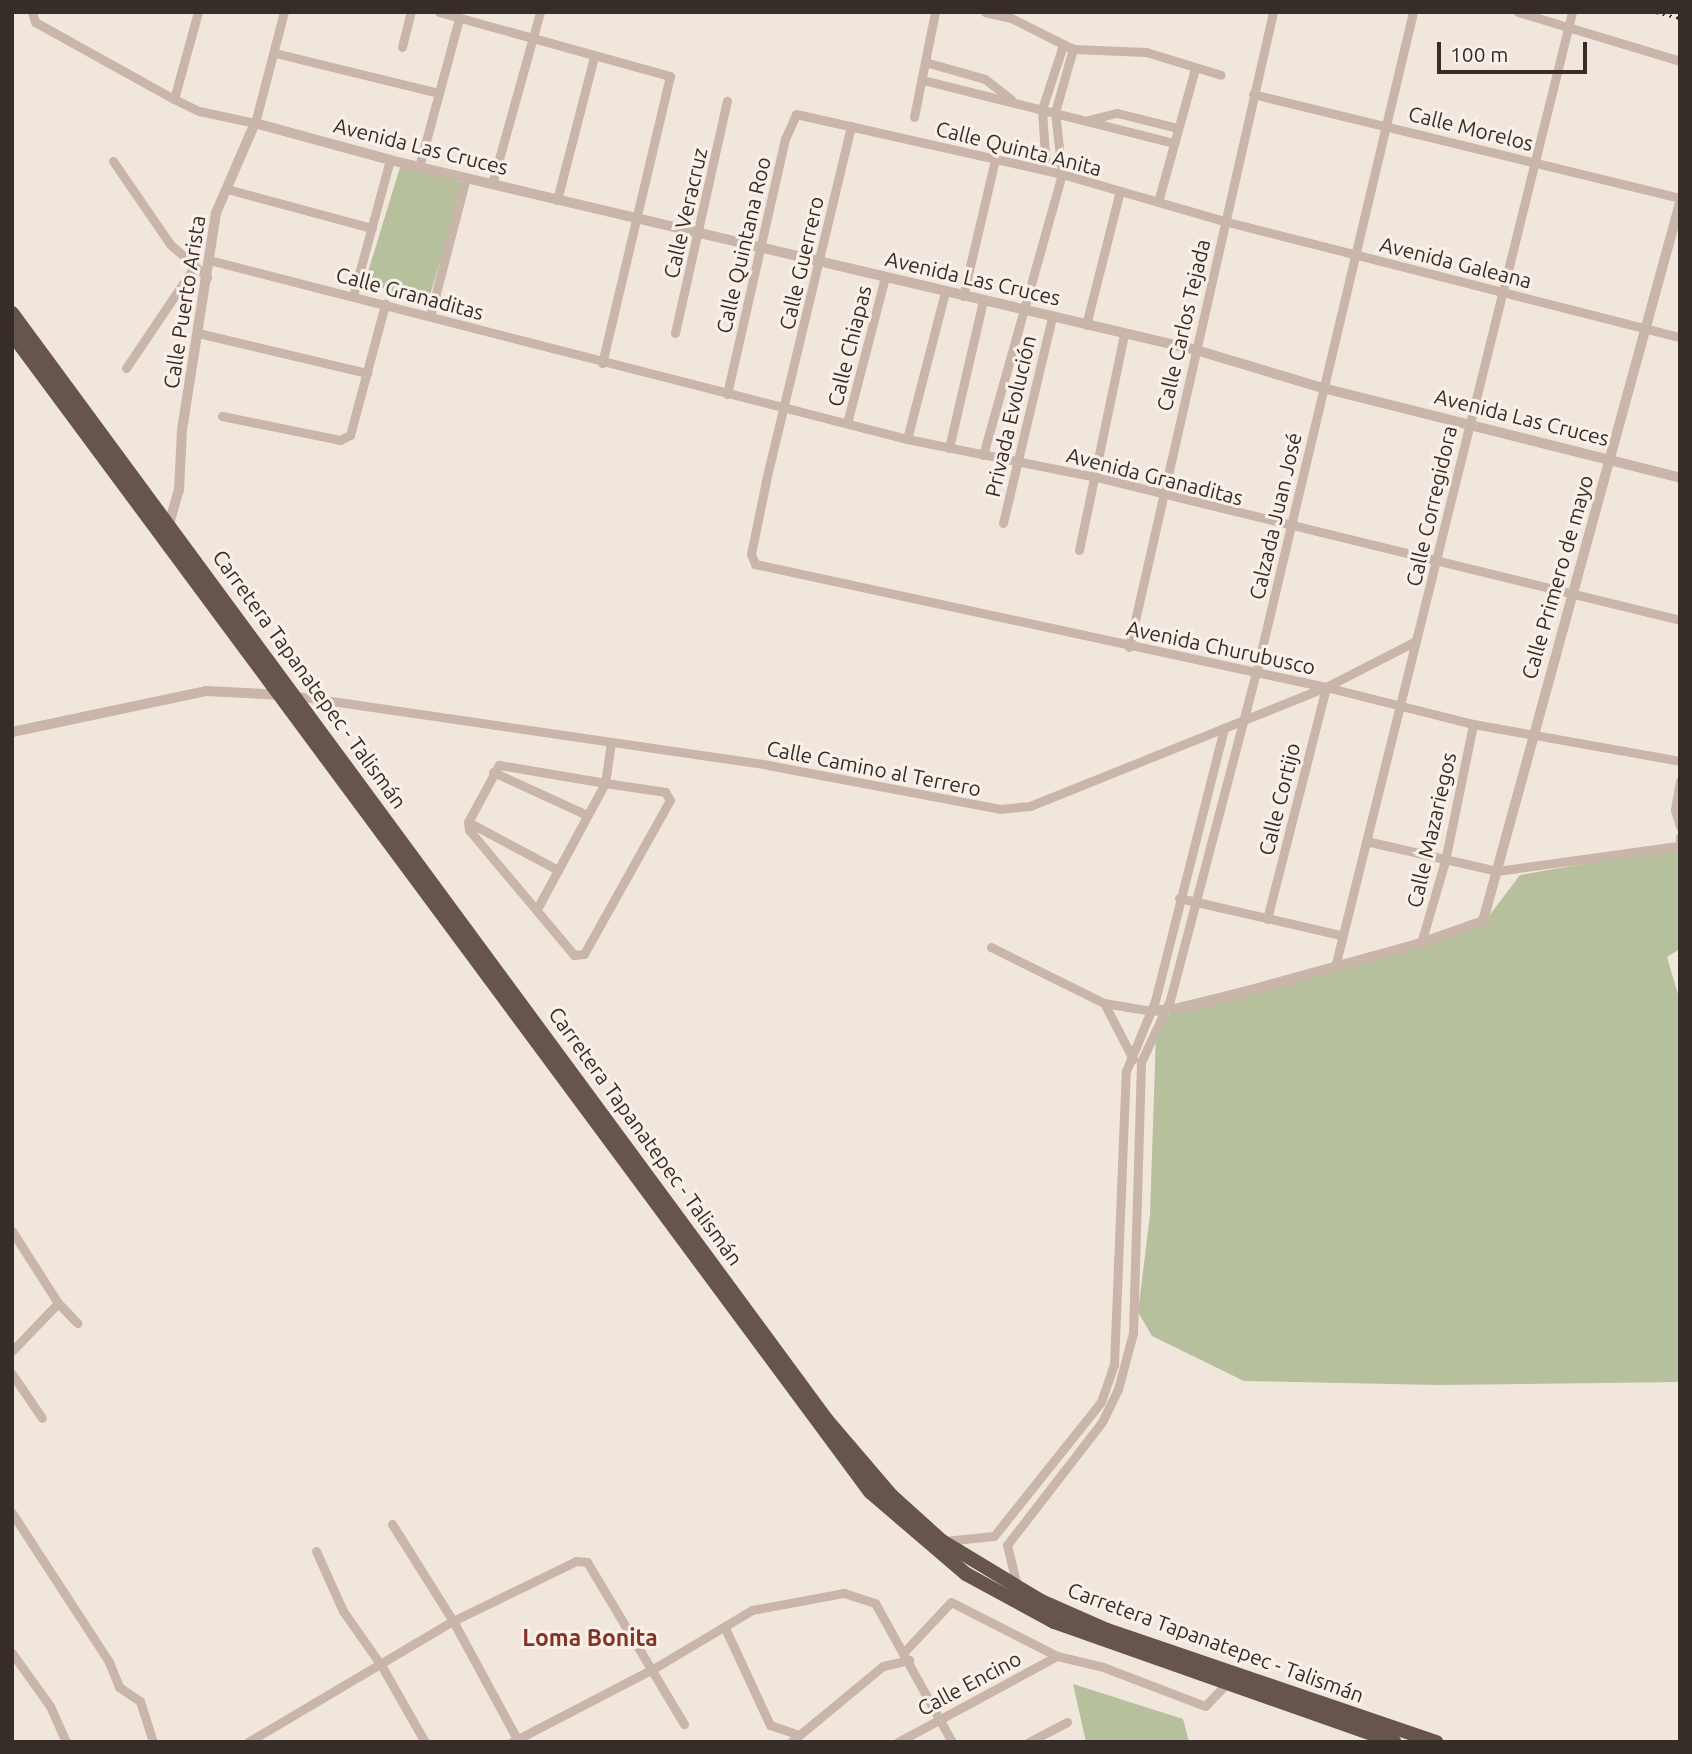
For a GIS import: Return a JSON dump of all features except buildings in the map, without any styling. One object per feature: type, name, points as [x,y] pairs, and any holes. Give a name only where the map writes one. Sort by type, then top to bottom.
[{"type":"highway","name":"Carretera Tapanatepec - Talismán","points":[[12,313],[859,1461],[942,1541],[1017,1588],[1107,1630],[1436,1742]]},
{"type":"highway","name":"Carretera Tapanatepec - Talismán","points":[[12,334],[870,1492],[935,1550],[996,1592],[1083,1635],[1394,1742]]},
{"type":"street","points":[[32,12],[35,22],[174,99],[199,111],[255,123]]},
{"type":"street","points":[[174,99],[198,12]]},
{"type":"street","name":"Calle Puerto Arista","points":[[169,524],[179,490],[182,430],[216,213],[255,123],[284,12]]},
{"type":"street","points":[[402,47],[411,12]]},
{"type":"street","points":[[439,12],[459,19],[471,17],[531,40],[670,76],[634,218],[602,363]]},
{"type":"street","points":[[492,184],[540,12]]},
{"type":"street","points":[[914,117],[935,12]]},
{"type":"street","points":[[985,12],[1011,18],[1073,49],[1146,52],[1221,75]]},
{"type":"street","name":"Calle Carlos Tejada","points":[[1129,647],[1161,496],[1273,12]]},
{"type":"street","name":"Calzada Juan José","points":[[1141,1062],[1166,1010],[1256,673],[1323,388],[1358,255],[1413,12]]},
{"type":"street","points":[[1518,12],[1680,61]]},
{"type":"street","name":"Calle Corregidora","points":[[1335,967],[1572,12]]},
{"type":"street","points":[[419,167],[459,19]]},
{"type":"street","points":[[1046,170],[1042,109],[1063,45]]},
{"type":"street","points":[[983,455],[1062,174],[1055,112],[1073,49]]},
{"type":"street","points":[[275,53],[439,93]]},
{"type":"street","points":[[558,200],[594,57]]},
{"type":"street","points":[[925,62],[985,79],[1015,102]]},
{"type":"street","points":[[1158,202],[1195,69]]},
{"type":"street","points":[[923,80],[1174,144]]},
{"type":"street","name":"Calle Morelos","points":[[1253,94],[1534,161],[1680,200]]},
{"type":"street","name":"Calle Veracruz","points":[[675,333],[700,233],[727,101]]},
{"type":"street","points":[[1087,121],[1118,113],[1178,128]]},
{"type":"street","name":"Calle Quinta Anita","points":[[803,114],[1062,174],[1224,221]]},
{"type":"street","name":"Calle Quintana Roo","points":[[727,394],[785,139],[792,117],[803,114]]},
{"type":"street","name":"Avenida Las Cruces","points":[[255,123],[419,167],[1196,350],[1323,388],[1680,478]]},
{"type":"street","name":"Calle Guerrero","points":[[755,564],[751,554],[851,126]]},
{"type":"street","points":[[353,296],[390,160]]},
{"type":"street","points":[[963,296],[995,160]]},
{"type":"street","points":[[113,161],[170,244],[207,277]]},
{"type":"street","points":[[430,316],[466,178]]},
{"type":"street","points":[[227,189],[372,228]]},
{"type":"street","points":[[1086,325],[1120,191]]},
{"type":"street","name":"Calle Primero de mayo","points":[[1421,943],[1483,921],[1680,200]]},
{"type":"street","name":"Avenida Galeana","points":[[1224,221],[1680,337]]},
{"type":"street","name":"Calle Granaditas","points":[[209,260],[727,394]]},
{"type":"street","points":[[126,368],[194,267]]},
{"type":"street","name":"Calle Chiapas","points":[[847,423],[885,277]]},
{"type":"street","points":[[907,439],[945,292]]},
{"type":"street","points":[[949,448],[983,301]]},
{"type":"street","points":[[222,416],[340,440],[350,435],[386,304]]},
{"type":"street","name":"Privada Evolución","points":[[1003,523],[1052,317]]},
{"type":"street","points":[[198,333],[368,373]]},
{"type":"street","points":[[1079,550],[1124,334]]},
{"type":"street","name":"Avenida Granaditas","points":[[727,394],[907,439],[1096,477],[1291,528],[1680,620]]},
{"type":"street","name":"Avenida Churubusco","points":[[755,564],[1129,647],[1326,687],[1474,724],[1680,761]]},
{"type":"street","name":"Calle Camino al Terrero","points":[[297,696],[768,765],[1000,809],[1030,806],[1242,721],[1326,687],[1416,641]]},
{"type":"street","name":"Calle Cortijo","points":[[1267,919],[1326,687]]},
{"type":"street","points":[[12,732],[206,691],[297,696]]},
{"type":"street","name":"Calle Mazariegos","points":[[1421,943],[1445,861],[1474,724]]},
{"type":"street","points":[[993,1536],[1101,1402],[1114,1365],[1129,1058],[1150,1015],[1224,728]]},
{"type":"street","points":[[537,909],[605,783],[611,743]]},
{"type":"street","points":[[504,764],[665,792],[670,800],[584,954],[574,955],[469,830],[468,822],[493,772],[504,764]]},
{"type":"street","points":[[493,772],[587,815]]},
{"type":"street","points":[[1680,781],[1675,810],[1680,826]]},
{"type":"street","points":[[468,822],[558,870]]},
{"type":"street","points":[[1366,841],[1497,871],[1679,845]]},
{"type":"street","points":[[1179,898],[1195,904],[1341,935]]},
{"type":"street","points":[[991,947],[1104,1003],[1150,1015],[1421,943]]},
{"type":"street","points":[[1007,1545],[1102,1422],[1118,1389],[1133,1333],[1141,1062],[1129,1058],[1104,1003]]},
{"type":"street","points":[[12,1231],[58,1303],[78,1324]]},
{"type":"street","points":[[12,1352],[58,1303]]},
{"type":"street","points":[[12,1374],[42,1418]]},
{"type":"street","points":[[12,1513],[109,1662],[119,1686],[139,1700],[153,1742]]},
{"type":"street","points":[[391,1524],[453,1621],[514,1741],[653,1669],[725,1629],[752,1610],[844,1593],[858,1595],[875,1603],[907,1656],[952,1742]]},
{"type":"street","points":[[942,1541],[993,1536],[1007,1545],[1017,1588]]},
{"type":"street","points":[[316,1551],[343,1611],[382,1665],[425,1742]]},
{"type":"street","points":[[248,1742],[453,1621],[576,1561],[587,1562],[684,1724]]},
{"type":"street","points":[[725,1629],[770,1725],[795,1738],[883,1665],[907,1656],[951,1602],[1057,1656],[1103,1667],[1205,1706],[1226,1684]]},
{"type":"street","points":[[12,1653],[50,1706],[66,1742]]},
{"type":"street","name":"Calle Encino","points":[[898,1742],[1057,1656]]},
{"type":"street","points":[[1029,1742],[1067,1722]]},
{"type":"green space","points":[[401,164],[464,183],[428,302],[365,283]]},
{"type":"green space","points":[[1669,849],[1680,854],[1680,949],[1667,957],[1680,1001],[1680,1382],[1438,1385],[1244,1381],[1152,1336],[1138,1312],[1150,1215],[1156,1033],[1178,1003],[1345,962],[1489,916],[1520,875]]},
{"type":"green space","points":[[1073,1684],[1183,1719],[1189,1742],[1086,1742]]},
{"type":"railway","points":[[1656,12],[1680,18]]},
{"type":"district","name":"Loma Bonita","points":[[590,1638]]}]
